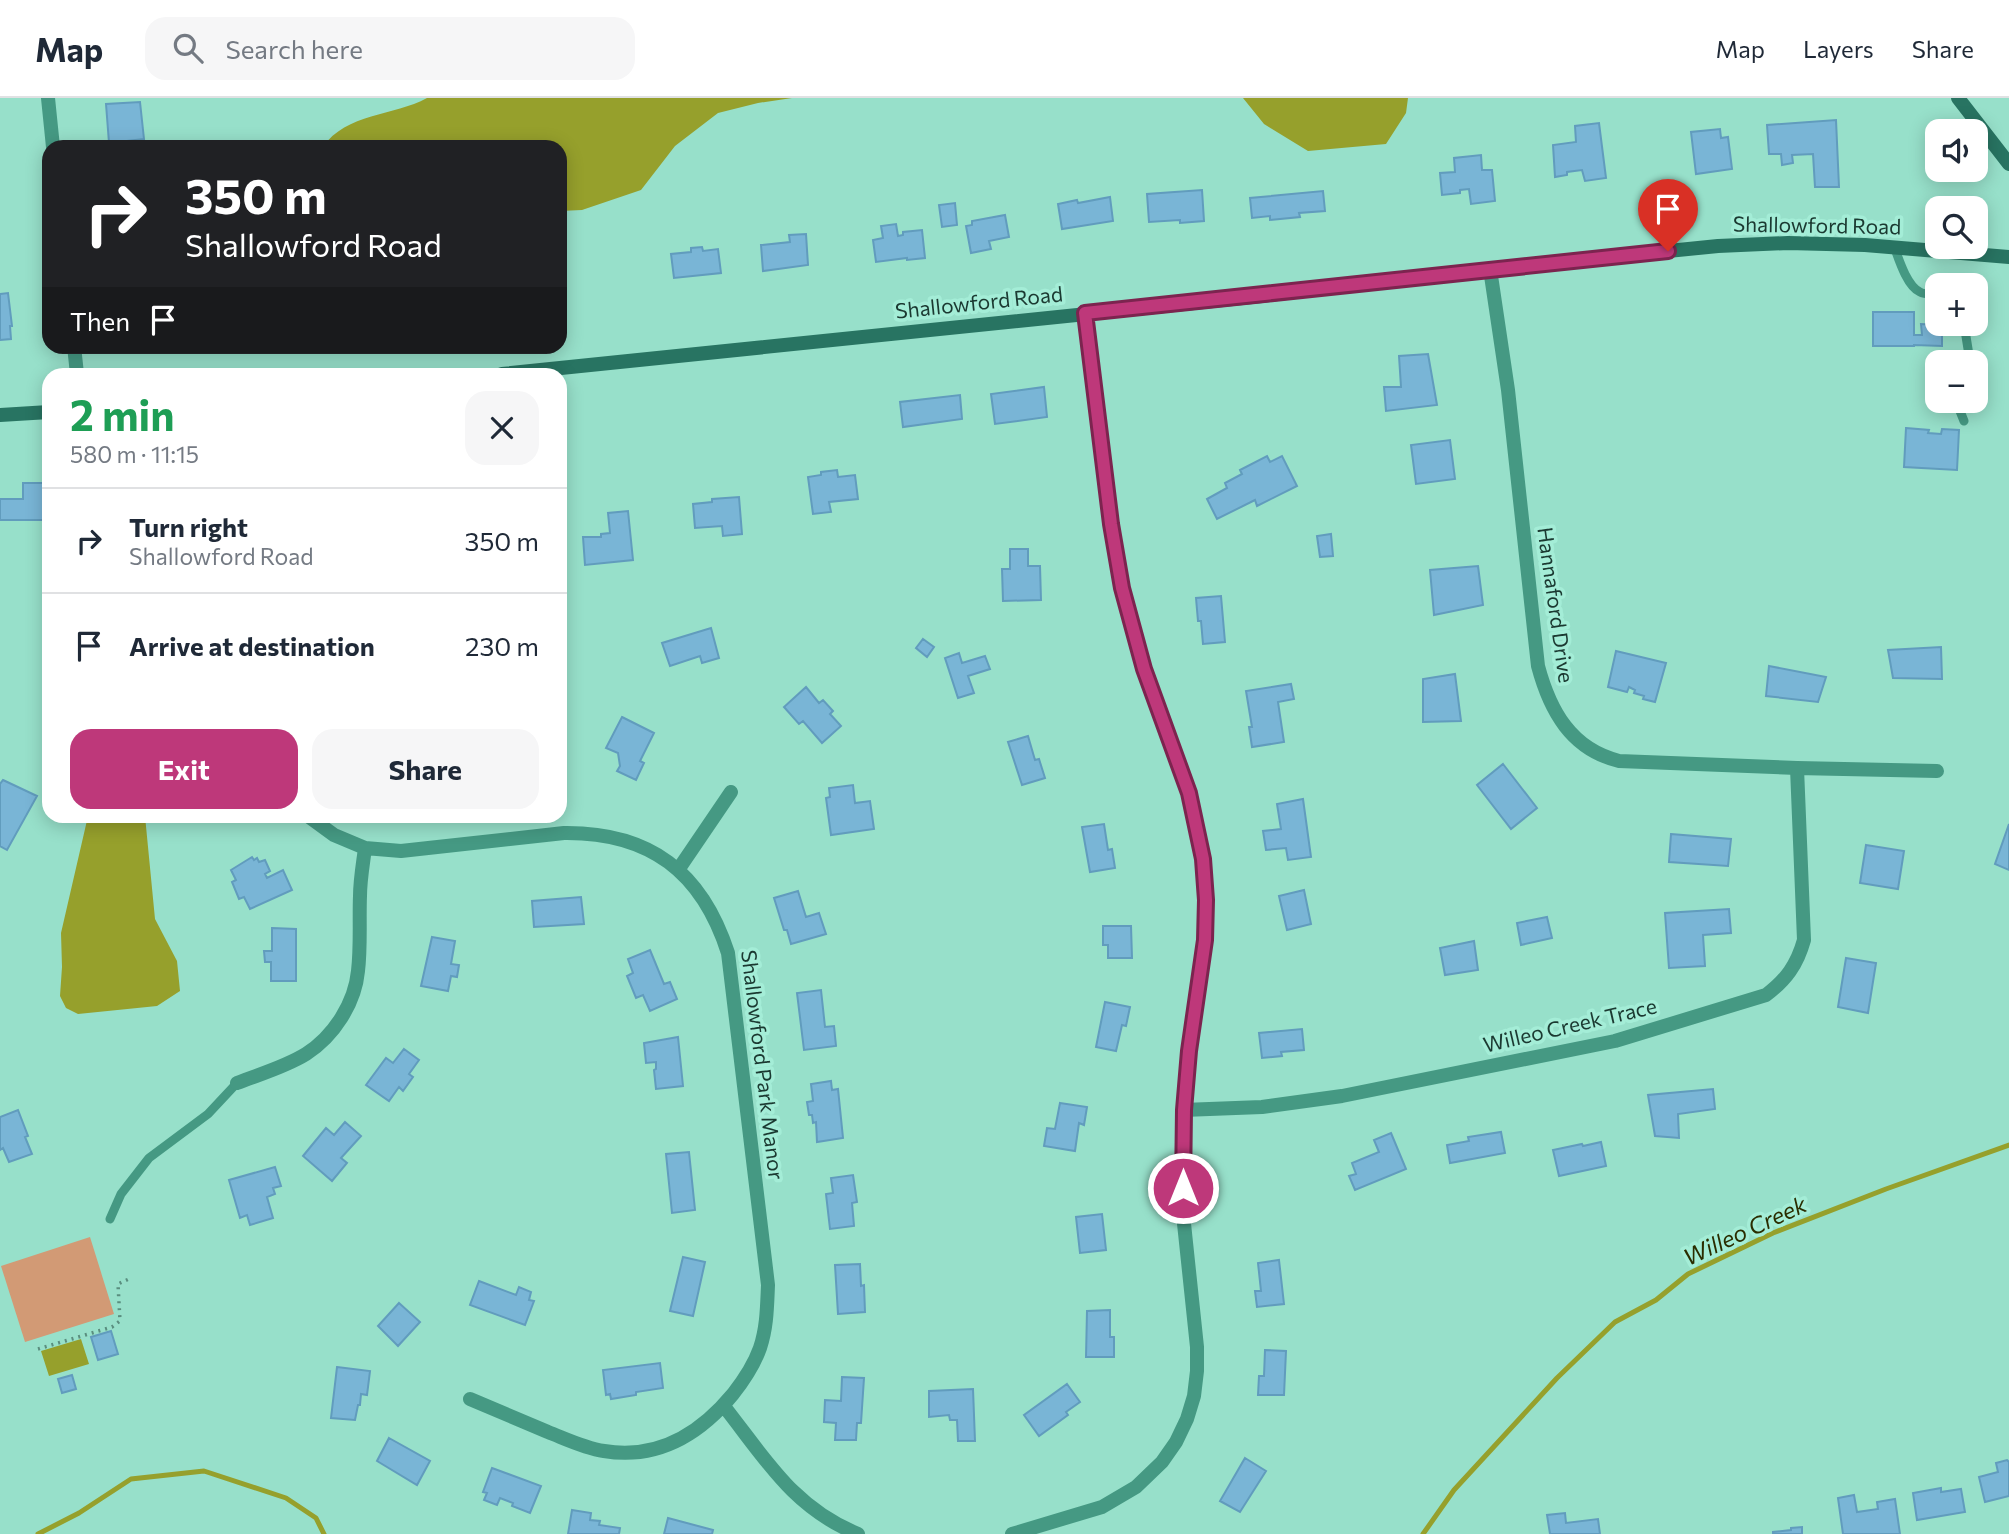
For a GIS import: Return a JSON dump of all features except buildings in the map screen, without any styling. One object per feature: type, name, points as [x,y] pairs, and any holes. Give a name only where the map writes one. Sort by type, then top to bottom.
[{"type":"street","points":[[48,98],[52,140]]},
{"type":"street","points":[[1958,98],[2009,164]]},
{"type":"street","name":"Shallowford Road","points":[[559,368],[1718,246],[1788,243],[1894,246],[2007,256]]},
{"type":"street","name":"Hannaford Drive","points":[[1490,269],[1508,390],[1538,666],[1545,692],[1569,731],[1600,757],[1619,761],[1937,771]]},
{"type":"street","points":[[1012,1534],[1102,1507],[1136,1487],[1176,1442],[1194,1396],[1197,1371],[1197,1347],[1183,1214],[1184,1110],[1189,1051],[1205,940],[1203,859],[1189,793],[1144,669],[1122,588],[1111,524],[1085,313]]},
{"type":"street","points":[[0,415],[42,412]]},
{"type":"street","name":"Willeo Creek Trace","points":[[1184,1110],[1262,1107],[1356,1093],[1615,1041],[1766,995],[1781,984],[1791,971],[1804,940],[1797,768]]},
{"type":"street","points":[[678,870],[731,792]]},
{"type":"street","name":"Shallowford Park Manor","points":[[318,823],[334,835],[365,848],[401,851],[564,833],[612,836],[656,854],[695,887],[709,906],[728,953],[768,1285],[767,1318],[759,1350],[745,1379],[704,1425],[678,1441],[652,1450],[621,1453],[581,1445],[470,1399]]},
{"type":"street","points":[[237,1083],[307,1054],[328,1035],[345,1012],[358,970],[360,892],[365,848]]},
{"type":"street","points":[[723,1405],[789,1489],[839,1531],[859,1534]]},
{"type":"lane","points":[[1894,246],[1901,268],[1917,291],[1925,293]]},
{"type":"lane","points":[[1961,413],[1964,421]]},
{"type":"lane","points":[[110,1219],[121,1194],[149,1158],[208,1114],[237,1083]]},
{"type":"path","points":[[38,1349],[112,1327],[120,1321],[118,1284],[131,1278]]},
{"type":"shaded area","points":[[427,98],[792,98],[718,113],[675,146],[641,190],[582,210],[567,211],[567,140],[329,140],[357,121]]},
{"type":"shaded area","points":[[1243,98],[1408,98],[1406,113],[1386,144],[1308,151],[1264,124]]},
{"type":"shaded area","points":[[86,823],[146,823],[155,919],[177,961],[180,991],[157,1006],[78,1014],[66,1008],[60,996],[61,933]]},
{"type":"shaded area","points":[[90,1237],[114,1314],[25,1342],[1,1266]]},
{"type":"shaded area","points":[[81,1339],[89,1364],[49,1376],[41,1351]]},
{"type":"waterway","name":"Willeo Creek","points":[[1423,1534],[1454,1490],[1557,1378],[1615,1322],[1656,1300],[1688,1274],[1773,1233],[2009,1145]]},
{"type":"waterway","points":[[38,1534],[79,1513],[131,1479],[204,1471],[286,1498],[316,1518],[324,1534]]},
{"type":"route","points":[[1183,1188],[1184,1110],[1189,1051],[1205,940],[1203,859],[1189,793],[1158,712],[1122,588],[1111,524],[1085,313],[1668,251]]}]
